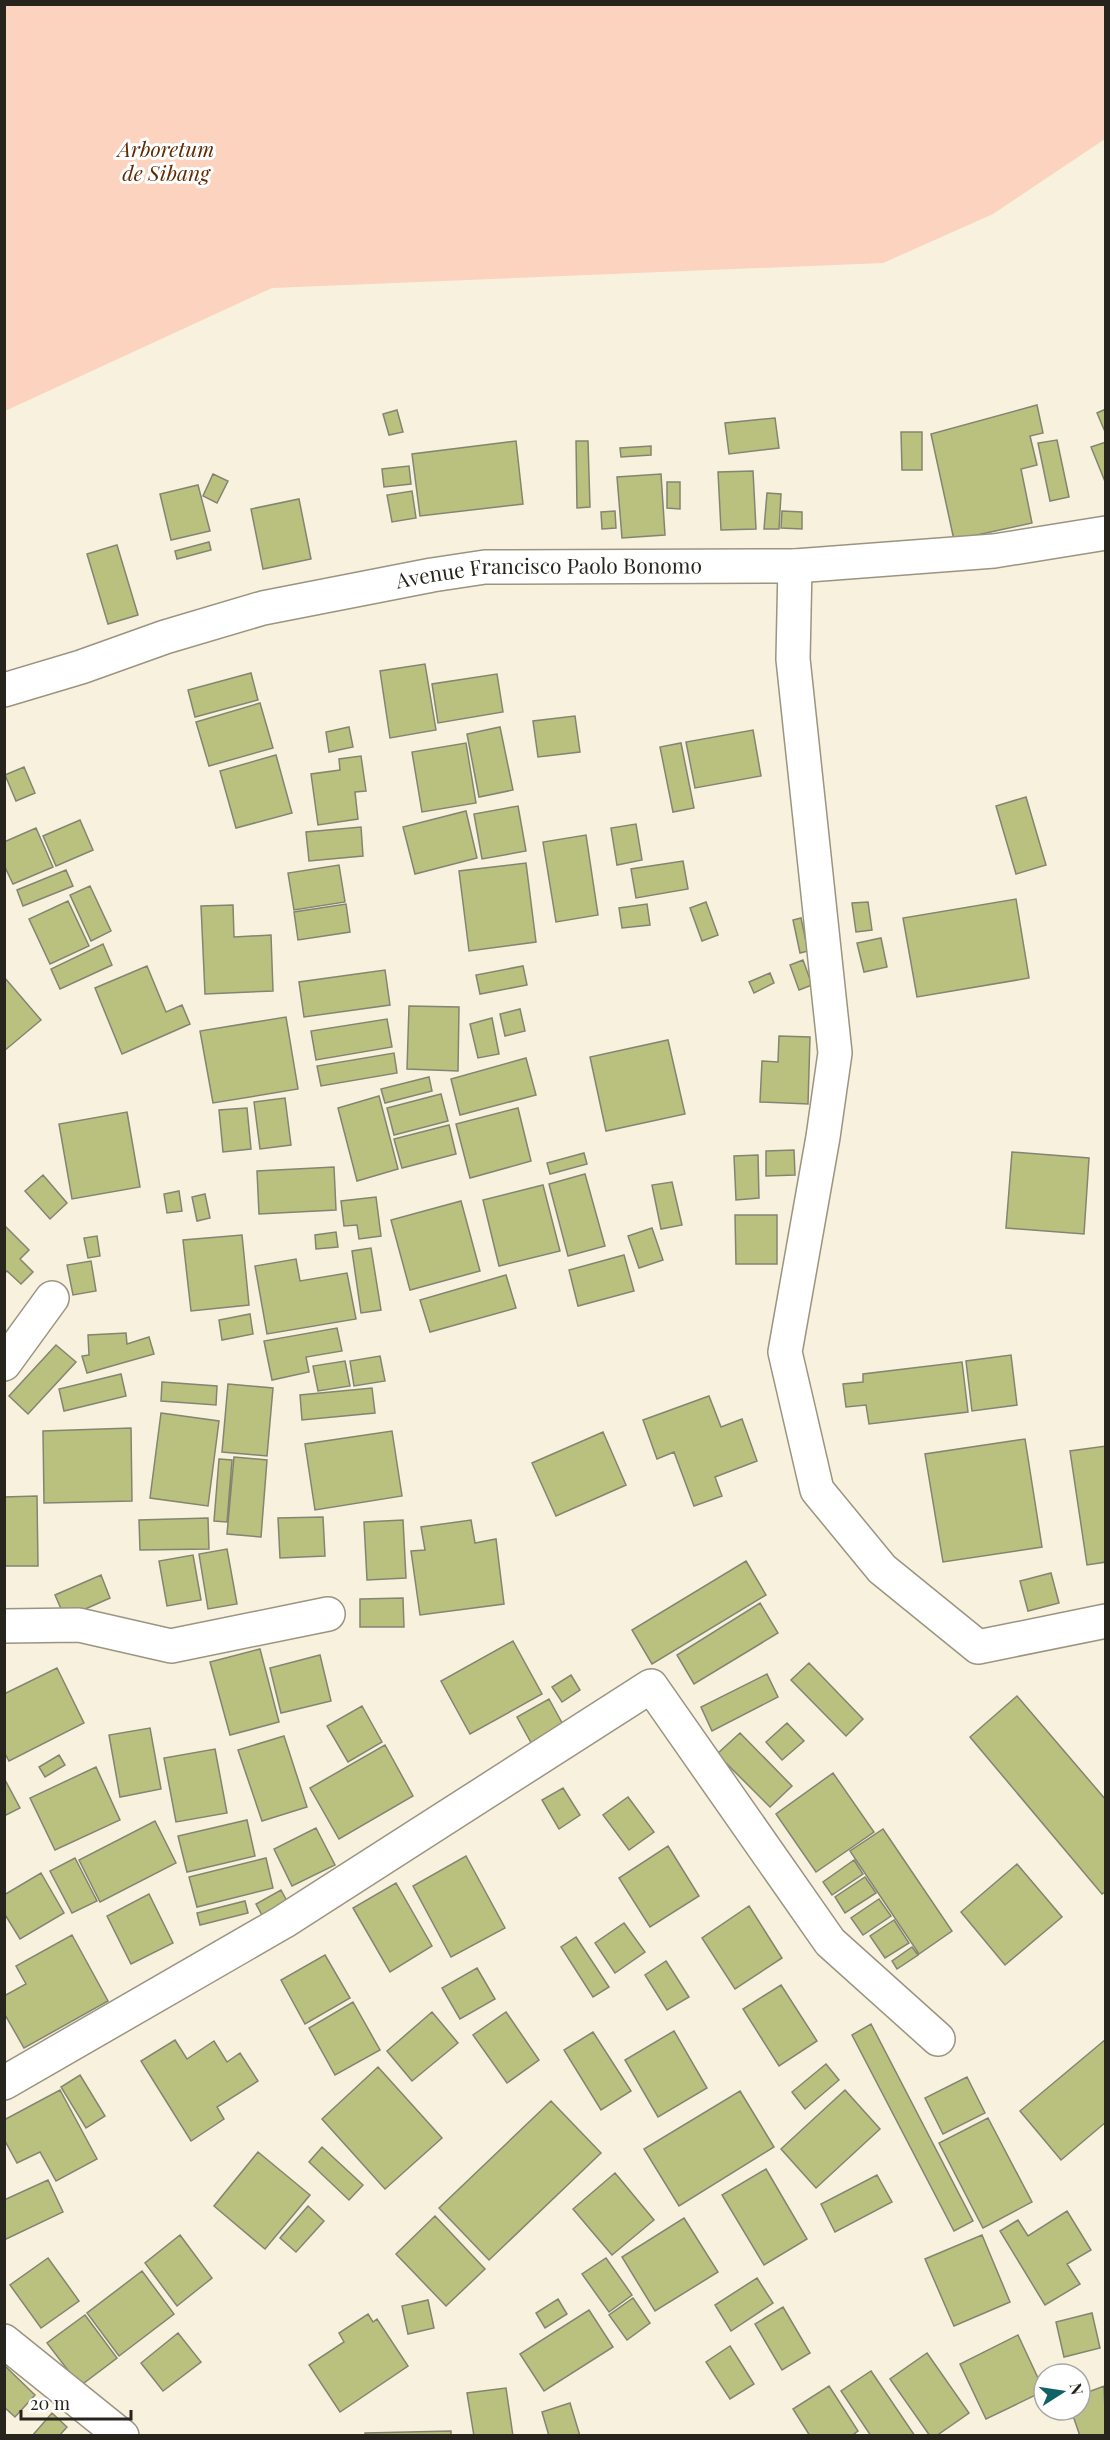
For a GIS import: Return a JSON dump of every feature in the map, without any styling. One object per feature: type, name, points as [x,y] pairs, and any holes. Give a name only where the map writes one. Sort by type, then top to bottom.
[{"type":"street","name":"Avenue Francisco Paolo Bonomo","points":[[4,690],[263,608],[485,567],[795,566],[994,551],[1106,532]]},
{"type":"street","points":[[795,566],[793,659],[826,948],[835,1053],[823,1137],[785,1352],[817,1491],[882,1569],[978,1647],[1106,1621]]},
{"type":"street","points":[[4,1364],[52,1298]]},
{"type":"street","points":[[4,1626],[79,1625],[171,1646],[328,1614]]},
{"type":"street","points":[[4,2083],[283,1922],[651,1686],[830,1942],[938,2039]]},
{"type":"street","points":[[4,2341],[122,2436]]},
{"type":"green space","name":"Arboretum de Sibang","points":[[4,5],[1105,5],[1105,139],[993,214],[883,263],[272,288],[5,411]]},
{"type":"building","points":[[1037,405],[1043,433],[1030,436],[1037,465],[1021,469],[1032,523],[954,540],[931,434]]},
{"type":"building","points":[[1106,409],[1106,434],[1097,413]]},
{"type":"building","points":[[397,410],[403,432],[389,435],[383,414]]},
{"type":"building","points":[[775,418],[779,448],[729,454],[725,423]]},
{"type":"building","points":[[901,432],[922,432],[922,470],[902,470]]},
{"type":"building","points":[[1057,440],[1069,497],[1050,501],[1038,443]]},
{"type":"building","points":[[516,441],[523,504],[420,516],[412,454]]},
{"type":"building","points":[[576,441],[588,441],[590,507],[577,508]]},
{"type":"building","points":[[1106,442],[1106,484],[1091,447]]},
{"type":"building","points":[[651,446],[651,455],[621,457],[620,448]]},
{"type":"building","points":[[409,466],[411,484],[384,487],[382,469]]},
{"type":"building","points":[[753,471],[756,529],[721,530],[718,472]]},
{"type":"building","points":[[213,474],[228,481],[217,503],[203,496]]},
{"type":"building","points":[[661,474],[665,535],[622,538],[617,477]]},
{"type":"building","points":[[667,482],[680,482],[680,509],[667,508]]},
{"type":"building","points":[[198,485],[210,531],[171,540],[160,494]]},
{"type":"building","points":[[412,491],[416,518],[392,522],[387,495]]},
{"type":"building","points":[[767,493],[781,494],[779,529],[764,529]]},
{"type":"building","points":[[299,499],[311,559],[263,569],[251,509]]},
{"type":"building","points":[[615,511],[616,528],[602,529],[601,512]]},
{"type":"building","points":[[782,511],[802,512],[802,529],[781,528]]},
{"type":"building","points":[[209,542],[211,550],[177,559],[175,551]]},
{"type":"building","points":[[117,545],[138,615],[108,624],[87,554]]},
{"type":"building","points":[[425,664],[436,730],[390,738],[380,671]]},
{"type":"building","points":[[251,673],[258,700],[195,717],[188,690]]},
{"type":"building","points":[[497,674],[503,712],[438,723],[432,684]]},
{"type":"building","points":[[260,703],[273,748],[209,766],[196,722]]},
{"type":"building","points":[[575,716],[580,752],[538,757],[533,721]]},
{"type":"building","points":[[349,727],[353,747],[329,752],[326,732]]},
{"type":"building","points":[[500,727],[513,790],[479,797],[467,734]]},
{"type":"building","points":[[753,730],[761,776],[695,788],[686,742]]},
{"type":"building","points":[[466,743],[476,803],[422,812],[412,752]]},
{"type":"building","points":[[681,743],[694,808],[673,812],[660,747]]},
{"type":"building","points":[[276,755],[292,813],[236,828],[220,771]]},
{"type":"building","points":[[361,756],[366,791],[355,792],[358,819],[318,825],[311,774],[340,770],[339,759]]},
{"type":"building","points":[[24,767],[35,793],[16,801],[5,775]]},
{"type":"building","points":[[1026,797],[1046,865],[1016,874],[996,806]]},
{"type":"building","points":[[518,806],[526,851],[482,859],[474,814]]},
{"type":"building","points":[[466,811],[477,858],[415,874],[403,827]]},
{"type":"building","points":[[80,820],[93,850],[56,866],[43,836]]},
{"type":"building","points":[[636,824],[642,860],[617,865],[611,828]]},
{"type":"building","points":[[361,827],[363,856],[309,861],[306,832]]},
{"type":"building","points":[[36,828],[53,867],[13,884],[4,865],[4,842]]},
{"type":"building","points":[[586,835],[598,915],[556,922],[543,842]]},
{"type":"building","points":[[683,861],[688,889],[636,898],[631,869]]},
{"type":"building","points":[[526,863],[536,942],[469,951],[459,871]]},
{"type":"building","points":[[339,865],[345,902],[294,910],[288,873]]},
{"type":"building","points":[[66,870],[73,886],[23,906],[17,890]]},
{"type":"building","points":[[90,886],[111,931],[91,941],[70,895]]},
{"type":"building","points":[[1016,899],[1029,978],[917,997],[903,918]]},
{"type":"building","points":[[68,901],[89,946],[50,964],[29,919]]},
{"type":"building","points":[[706,902],[718,935],[702,941],[690,908]]},
{"type":"building","points":[[868,902],[872,930],[856,932],[852,903]]},
{"type":"building","points":[[346,904],[350,932],[298,940],[294,912]]},
{"type":"building","points":[[647,904],[650,925],[622,928],[619,908]]},
{"type":"building","points":[[233,905],[234,937],[271,935],[273,991],[205,994],[201,906]]},
{"type":"building","points":[[801,918],[808,951],[800,953],[793,920]]},
{"type":"building","points":[[881,938],[887,967],[864,972],[857,943]]},
{"type":"building","points":[[103,944],[112,965],[60,989],[51,969]]},
{"type":"building","points":[[803,960],[812,985],[799,990],[790,965]]},
{"type":"building","points":[[147,966],[166,1012],[182,1005],[190,1024],[122,1054],[95,988]]},
{"type":"building","points":[[523,966],[527,985],[480,994],[476,975]]},
{"type":"building","points":[[385,970],[390,1005],[304,1017],[299,982]]},
{"type":"building","points":[[770,973],[774,983],[754,993],[749,982]]},
{"type":"building","points":[[4,977],[41,1020],[4,1051]]},
{"type":"building","points":[[409,1006],[459,1007],[458,1071],[407,1069]]},
{"type":"building","points":[[520,1009],[525,1031],[505,1036],[500,1014]]},
{"type":"building","points":[[286,1017],[298,1089],[213,1103],[200,1031]]},
{"type":"building","points":[[492,1018],[499,1054],[478,1058],[470,1024]]},
{"type":"building","points":[[387,1019],[392,1047],[316,1060],[311,1031]]},
{"type":"building","points":[[779,1036],[810,1037],[808,1104],[760,1102],[762,1061],[778,1062]]},
{"type":"building","points":[[668,1040],[685,1114],[606,1131],[590,1057]]},
{"type":"building","points":[[394,1053],[397,1073],[321,1086],[317,1066]]},
{"type":"building","points":[[526,1058],[536,1095],[460,1115],[451,1079]]},
{"type":"building","points":[[429,1077],[432,1091],[385,1103],[381,1089]]},
{"type":"building","points":[[441,1094],[448,1121],[394,1135],[387,1108]]},
{"type":"building","points":[[379,1096],[398,1169],[357,1181],[338,1108]]},
{"type":"building","points":[[285,1098],[291,1145],[260,1149],[254,1102]]},
{"type":"building","points":[[247,1108],[251,1149],[223,1152],[219,1110]]},
{"type":"building","points":[[518,1108],[531,1161],[470,1178],[456,1124]]},
{"type":"building","points":[[127,1112],[140,1187],[72,1199],[59,1124]]},
{"type":"building","points":[[449,1125],[456,1154],[402,1168],[394,1139]]},
{"type":"building","points":[[794,1150],[795,1175],[766,1176],[766,1151]]},
{"type":"building","points":[[1012,1152],[1089,1158],[1084,1234],[1006,1228]]},
{"type":"building","points":[[584,1153],[587,1164],[550,1174],[547,1163]]},
{"type":"building","points":[[758,1155],[759,1198],[736,1200],[734,1156]]},
{"type":"building","points":[[334,1167],[336,1210],[259,1214],[257,1171]]},
{"type":"building","points":[[585,1174],[605,1246],[568,1256],[549,1184]]},
{"type":"building","points":[[43,1175],[67,1203],[50,1219],[25,1191]]},
{"type":"building","points":[[672,1182],[682,1225],[661,1229],[652,1185]]},
{"type":"building","points":[[543,1185],[560,1251],[499,1266],[483,1200]]},
{"type":"building","points":[[179,1191],[182,1211],[167,1213],[164,1194]]},
{"type":"building","points":[[205,1194],[210,1218],[197,1221],[192,1197]]},
{"type":"building","points":[[376,1197],[381,1236],[359,1239],[357,1225],[344,1226],[341,1201]]},
{"type":"building","points":[[461,1201],[480,1271],[410,1290],[391,1220]]},
{"type":"building","points":[[735,1215],[777,1215],[777,1264],[736,1264]]},
{"type":"building","points":[[4,1225],[29,1250],[20,1259],[33,1272],[21,1284],[7,1271],[4,1274]]},
{"type":"building","points":[[652,1228],[663,1260],[639,1268],[628,1236]]},
{"type":"building","points":[[336,1232],[338,1247],[316,1249],[315,1235]]},
{"type":"building","points":[[242,1235],[249,1305],[191,1311],[183,1240]]},
{"type":"building","points":[[97,1236],[100,1256],[88,1258],[84,1238]]},
{"type":"building","points":[[371,1248],[381,1310],[361,1313],[352,1251]]},
{"type":"building","points":[[624,1255],[634,1291],[578,1306],[569,1270]]},
{"type":"building","points":[[296,1259],[300,1281],[347,1273],[356,1319],[267,1334],[255,1266]]},
{"type":"building","points":[[91,1261],[96,1291],[73,1295],[67,1265]]},
{"type":"building","points":[[506,1275],[516,1308],[430,1332],[420,1300]]},
{"type":"building","points":[[250,1314],[253,1334],[222,1340],[219,1320]]},
{"type":"building","points":[[337,1328],[342,1351],[306,1357],[309,1372],[272,1380],[264,1341]]},
{"type":"building","points":[[126,1333],[127,1344],[149,1337],[154,1354],[87,1373],[82,1356],[89,1355],[88,1335]]},
{"type":"building","points":[[56,1345],[76,1362],[28,1414],[9,1396]]},
{"type":"building","points":[[1011,1355],[1017,1405],[972,1411],[966,1361]]},
{"type":"building","points":[[380,1356],[385,1381],[354,1386],[350,1361]]},
{"type":"building","points":[[345,1361],[350,1386],[318,1391],[313,1366]]},
{"type":"building","points":[[962,1362],[968,1412],[869,1424],[866,1405],[846,1407],[843,1384],[863,1382],[863,1374]]},
{"type":"building","points":[[121,1374],[126,1396],[64,1411],[59,1389]]},
{"type":"building","points":[[162,1382],[217,1386],[216,1405],[161,1401]]},
{"type":"building","points":[[228,1384],[273,1388],[267,1456],[222,1452]]},
{"type":"building","points":[[372,1388],[375,1413],[302,1420],[300,1395]]},
{"type":"building","points":[[709,1396],[721,1427],[742,1419],[757,1461],[715,1477],[722,1496],[694,1506],[674,1452],[657,1459],[643,1420]]},
{"type":"building","points":[[161,1413],[219,1421],[208,1506],[150,1498]]},
{"type":"building","points":[[131,1428],[132,1501],[44,1503],[43,1431]]},
{"type":"building","points":[[392,1431],[402,1496],[315,1510],[305,1444]]},
{"type":"building","points":[[603,1432],[626,1485],[556,1516],[532,1463]]},
{"type":"building","points":[[1025,1439],[1042,1547],[943,1562],[925,1454]]},
{"type":"building","points":[[1106,1446],[1106,1562],[1087,1565],[1070,1451]]},
{"type":"building","points":[[234,1457],[267,1460],[261,1537],[227,1534]]},
{"type":"building","points":[[219,1459],[232,1460],[227,1522],[214,1521]]},
{"type":"building","points":[[37,1496],[38,1566],[4,1566],[4,1497]]},
{"type":"building","points":[[323,1517],[325,1556],[280,1558],[278,1518]]},
{"type":"building","points":[[208,1518],[209,1549],[140,1550],[139,1520]]},
{"type":"building","points":[[403,1520],[406,1578],[367,1580],[364,1522]]},
{"type":"building","points":[[471,1520],[475,1543],[496,1539],[504,1604],[420,1615],[411,1551],[425,1550],[421,1527]]},
{"type":"building","points":[[227,1549],[237,1604],[208,1609],[199,1554]]},
{"type":"building","points":[[193,1555],[201,1600],[167,1606],[159,1561]]},
{"type":"building","points":[[746,1561],[766,1595],[652,1664],[632,1630]]},
{"type":"building","points":[[1051,1573],[1059,1603],[1028,1611],[1020,1581]]},
{"type":"building","points":[[101,1575],[110,1598],[65,1618],[55,1595]]},
{"type":"building","points":[[403,1598],[404,1627],[360,1627],[360,1599]]},
{"type":"building","points":[[760,1603],[778,1633],[694,1684],[677,1655]]},
{"type":"building","points":[[513,1641],[542,1694],[470,1734],[441,1681]]},
{"type":"building","points":[[260,1649],[279,1722],[230,1735],[210,1662]]},
{"type":"building","points":[[320,1655],[331,1701],[281,1713],[270,1668]]},
{"type":"building","points":[[809,1663],[863,1719],[846,1736],[791,1680]]},
{"type":"building","points":[[57,1668],[84,1723],[9,1761],[4,1752],[4,1694]]},
{"type":"building","points":[[767,1674],[778,1697],[712,1731],[701,1707]]},
{"type":"building","points":[[571,1675],[580,1690],[562,1702],[552,1687]]},
{"type":"building","points":[[1017,1696],[1106,1800],[1106,1891],[1102,1894],[970,1737]]},
{"type":"building","points":[[549,1699],[567,1732],[535,1750],[517,1717]]},
{"type":"building","points":[[362,1706],[382,1742],[348,1762],[327,1726]]},
{"type":"building","points":[[787,1723],[804,1741],[782,1760],[766,1742]]},
{"type":"building","points":[[150,1728],[161,1789],[120,1797],[109,1735]]},
{"type":"building","points":[[740,1733],[792,1786],[770,1807],[717,1754]]},
{"type":"building","points":[[284,1736],[307,1807],[262,1821],[238,1750]]},
{"type":"building","points":[[385,1745],[413,1796],[339,1839],[310,1788]]},
{"type":"building","points":[[215,1749],[227,1813],[176,1822],[164,1758]]},
{"type":"building","points":[[59,1755],[65,1765],[45,1777],[39,1767]]},
{"type":"building","points":[[96,1767],[120,1820],[55,1850],[30,1798]]},
{"type":"building","points":[[833,1773],[874,1832],[816,1872],[776,1814]]},
{"type":"building","points":[[4,1778],[20,1808],[4,1816]]},
{"type":"building","points":[[563,1788],[580,1815],[559,1829],[542,1800]]},
{"type":"building","points":[[628,1797],[654,1832],[629,1850],[603,1815]]},
{"type":"building","points":[[247,1820],[255,1856],[187,1872],[178,1836]]},
{"type":"building","points":[[155,1821],[176,1863],[100,1902],[79,1860]]},
{"type":"building","points":[[316,1828],[335,1865],[292,1886],[274,1849]]},
{"type":"building","points":[[883,1829],[952,1931],[919,1954],[850,1851]]},
{"type":"building","points":[[668,1846],[699,1896],[650,1927],[619,1878]]},
{"type":"building","points":[[466,1856],[505,1928],[451,1957],[413,1886]]},
{"type":"building","points":[[75,1858],[97,1901],[72,1913],[50,1871]]},
{"type":"building","points":[[266,1858],[273,1888],[197,1907],[189,1877]]},
{"type":"building","points":[[854,1860],[863,1874],[832,1895],[823,1882]]},
{"type":"building","points":[[1017,1864],[1062,1917],[1005,1965],[961,1912]]},
{"type":"building","points":[[41,1873],[64,1913],[20,1939],[4,1913],[4,1895]]},
{"type":"building","points":[[865,1877],[876,1893],[845,1913],[835,1897]]},
{"type":"building","points":[[396,1883],[432,1946],[390,1972],[353,1908]]},
{"type":"building","points":[[281,1890],[288,1903],[263,1917],[256,1904]]},
{"type":"building","points":[[149,1894],[173,1943],[131,1964],[107,1916]]},
{"type":"building","points":[[879,1899],[891,1916],[863,1935],[851,1918]]},
{"type":"building","points":[[245,1901],[248,1913],[200,1925],[197,1913]]},
{"type":"building","points":[[749,1906],[782,1958],[735,1989],[702,1938]]},
{"type":"building","points":[[894,1920],[909,1943],[885,1958],[870,1936]]},
{"type":"building","points":[[624,1923],[645,1952],[615,1973],[595,1943]]},
{"type":"building","points":[[72,1935],[108,2001],[24,2048],[4,2013],[4,1996],[26,1984],[16,1966]]},
{"type":"building","points":[[576,1937],[609,1987],[593,1997],[561,1947]]},
{"type":"building","points":[[912,1947],[918,1955],[897,1969],[892,1961]]},
{"type":"building","points":[[325,1955],[350,1998],[305,2024],[281,1980]]},
{"type":"building","points":[[666,1961],[689,1997],[667,2010],[645,1975]]},
{"type":"building","points":[[477,1968],[495,1999],[460,2019],[442,1988]]},
{"type":"building","points":[[781,1985],[817,2041],[779,2066],[743,2009]]},
{"type":"building","points":[[353,2002],[380,2050],[335,2075],[309,2028]]},
{"type":"building","points":[[432,2012],[458,2043],[412,2081],[387,2051]]},
{"type":"building","points":[[506,2012],[539,2060],[507,2083],[473,2035]]},
{"type":"building","points":[[871,2024],[973,2221],[954,2231],[852,2035]]},
{"type":"building","points":[[674,2031],[707,2088],[658,2117],[625,2060]]},
{"type":"building","points":[[593,2032],[631,2091],[601,2110],[564,2050]]},
{"type":"building","points":[[1106,2039],[1106,2122],[1061,2160],[1020,2111]]},
{"type":"building","points":[[175,2040],[187,2059],[214,2041],[227,2062],[240,2053],[258,2081],[217,2107],[224,2119],[191,2141],[141,2061]]},
{"type":"building","points":[[826,2064],[839,2080],[805,2109],[792,2092]]},
{"type":"building","points":[[378,2067],[442,2138],[385,2189],[322,2119]]},
{"type":"building","points":[[80,2075],[105,2116],[86,2128],[61,2087]]},
{"type":"building","points":[[967,2077],[985,2113],[943,2134],[925,2098]]},
{"type":"building","points":[[60,2090],[97,2159],[56,2181],[40,2152],[17,2163],[4,2139],[4,2120]]},
{"type":"building","points":[[845,2090],[880,2129],[816,2188],[781,2149]]},
{"type":"building","points":[[740,2091],[774,2147],[679,2206],[644,2149]]},
{"type":"building","points":[[551,2101],[601,2153],[489,2260],[439,2208]]},
{"type":"building","points":[[988,2118],[1032,2202],[983,2228],[939,2143]]},
{"type":"building","points":[[322,2147],[363,2185],[349,2200],[309,2162]]},
{"type":"building","points":[[258,2152],[310,2195],[265,2249],[214,2206]]},
{"type":"building","points":[[766,2169],[807,2239],[764,2265],[722,2195]]},
{"type":"building","points":[[615,2173],[654,2220],[612,2255],[573,2209]]},
{"type":"building","points":[[877,2175],[892,2202],[835,2232],[821,2204]]},
{"type":"building","points":[[48,2180],[63,2212],[4,2240],[4,2200]]},
{"type":"building","points":[[308,2206],[324,2221],[296,2252],[280,2238]]},
{"type":"building","points":[[1067,2211],[1091,2250],[1067,2264],[1080,2284],[1045,2305],[1000,2231],[1018,2220],[1028,2236]]},
{"type":"building","points":[[435,2216],[485,2269],[446,2306],[396,2254]]},
{"type":"building","points":[[684,2218],[718,2272],[655,2311],[622,2257]]},
{"type":"building","points":[[180,2235],[212,2278],[177,2306],[145,2263]]},
{"type":"building","points":[[982,2235],[1010,2302],[954,2326],[925,2259]]},
{"type":"building","points":[[48,2258],[79,2301],[41,2328],[10,2285]]},
{"type":"building","points":[[606,2258],[632,2295],[609,2312],[582,2274]]},
{"type":"building","points":[[142,2271],[174,2314],[119,2356],[87,2313]]},
{"type":"building","points":[[757,2278],[773,2303],[731,2331],[715,2305]]},
{"type":"building","points":[[633,2298],[650,2323],[627,2340],[609,2315]]},
{"type":"building","points":[[558,2299],[567,2314],[545,2328],[536,2313]]},
{"type":"building","points":[[428,2300],[434,2328],[408,2334],[402,2306]]},
{"type":"building","points":[[783,2307],[810,2353],[782,2370],[755,2324]]},
{"type":"building","points":[[589,2310],[613,2347],[544,2391],[520,2354]]},
{"type":"building","points":[[1092,2313],[1100,2348],[1064,2357],[1056,2322]]},
{"type":"building","points":[[368,2314],[373,2322],[377,2319],[408,2366],[340,2412],[309,2365],[344,2342],[339,2333]]},
{"type":"building","points":[[85,2315],[117,2358],[80,2386],[47,2343]]},
{"type":"building","points":[[178,2333],[201,2362],[163,2391],[141,2363]]},
{"type":"building","points":[[1018,2335],[1032,2365],[1032,2397],[986,2419],[960,2364]]},
{"type":"building","points":[[730,2346],[754,2384],[730,2399],[706,2362]]},
{"type":"building","points":[[927,2353],[969,2413],[936,2436],[930,2436],[890,2379]]},
{"type":"building","points":[[5,2366],[35,2395],[15,2417],[4,2407]]},
{"type":"building","points":[[871,2371],[915,2436],[871,2436],[841,2391]]},
{"type":"building","points":[[829,2386],[858,2431],[851,2436],[810,2436],[793,2409]]},
{"type":"building","points":[[1104,2386],[1106,2436],[1080,2436],[1075,2422],[1092,2422],[1092,2390]]},
{"type":"building","points":[[506,2388],[513,2436],[474,2436],[467,2393]]},
{"type":"building","points":[[570,2403],[580,2436],[549,2436],[542,2412]]},
{"type":"building","points":[[52,2413],[67,2427],[59,2436],[32,2436]]},
{"type":"building","points":[[451,2431],[451,2436],[365,2436],[365,2433]]}]
